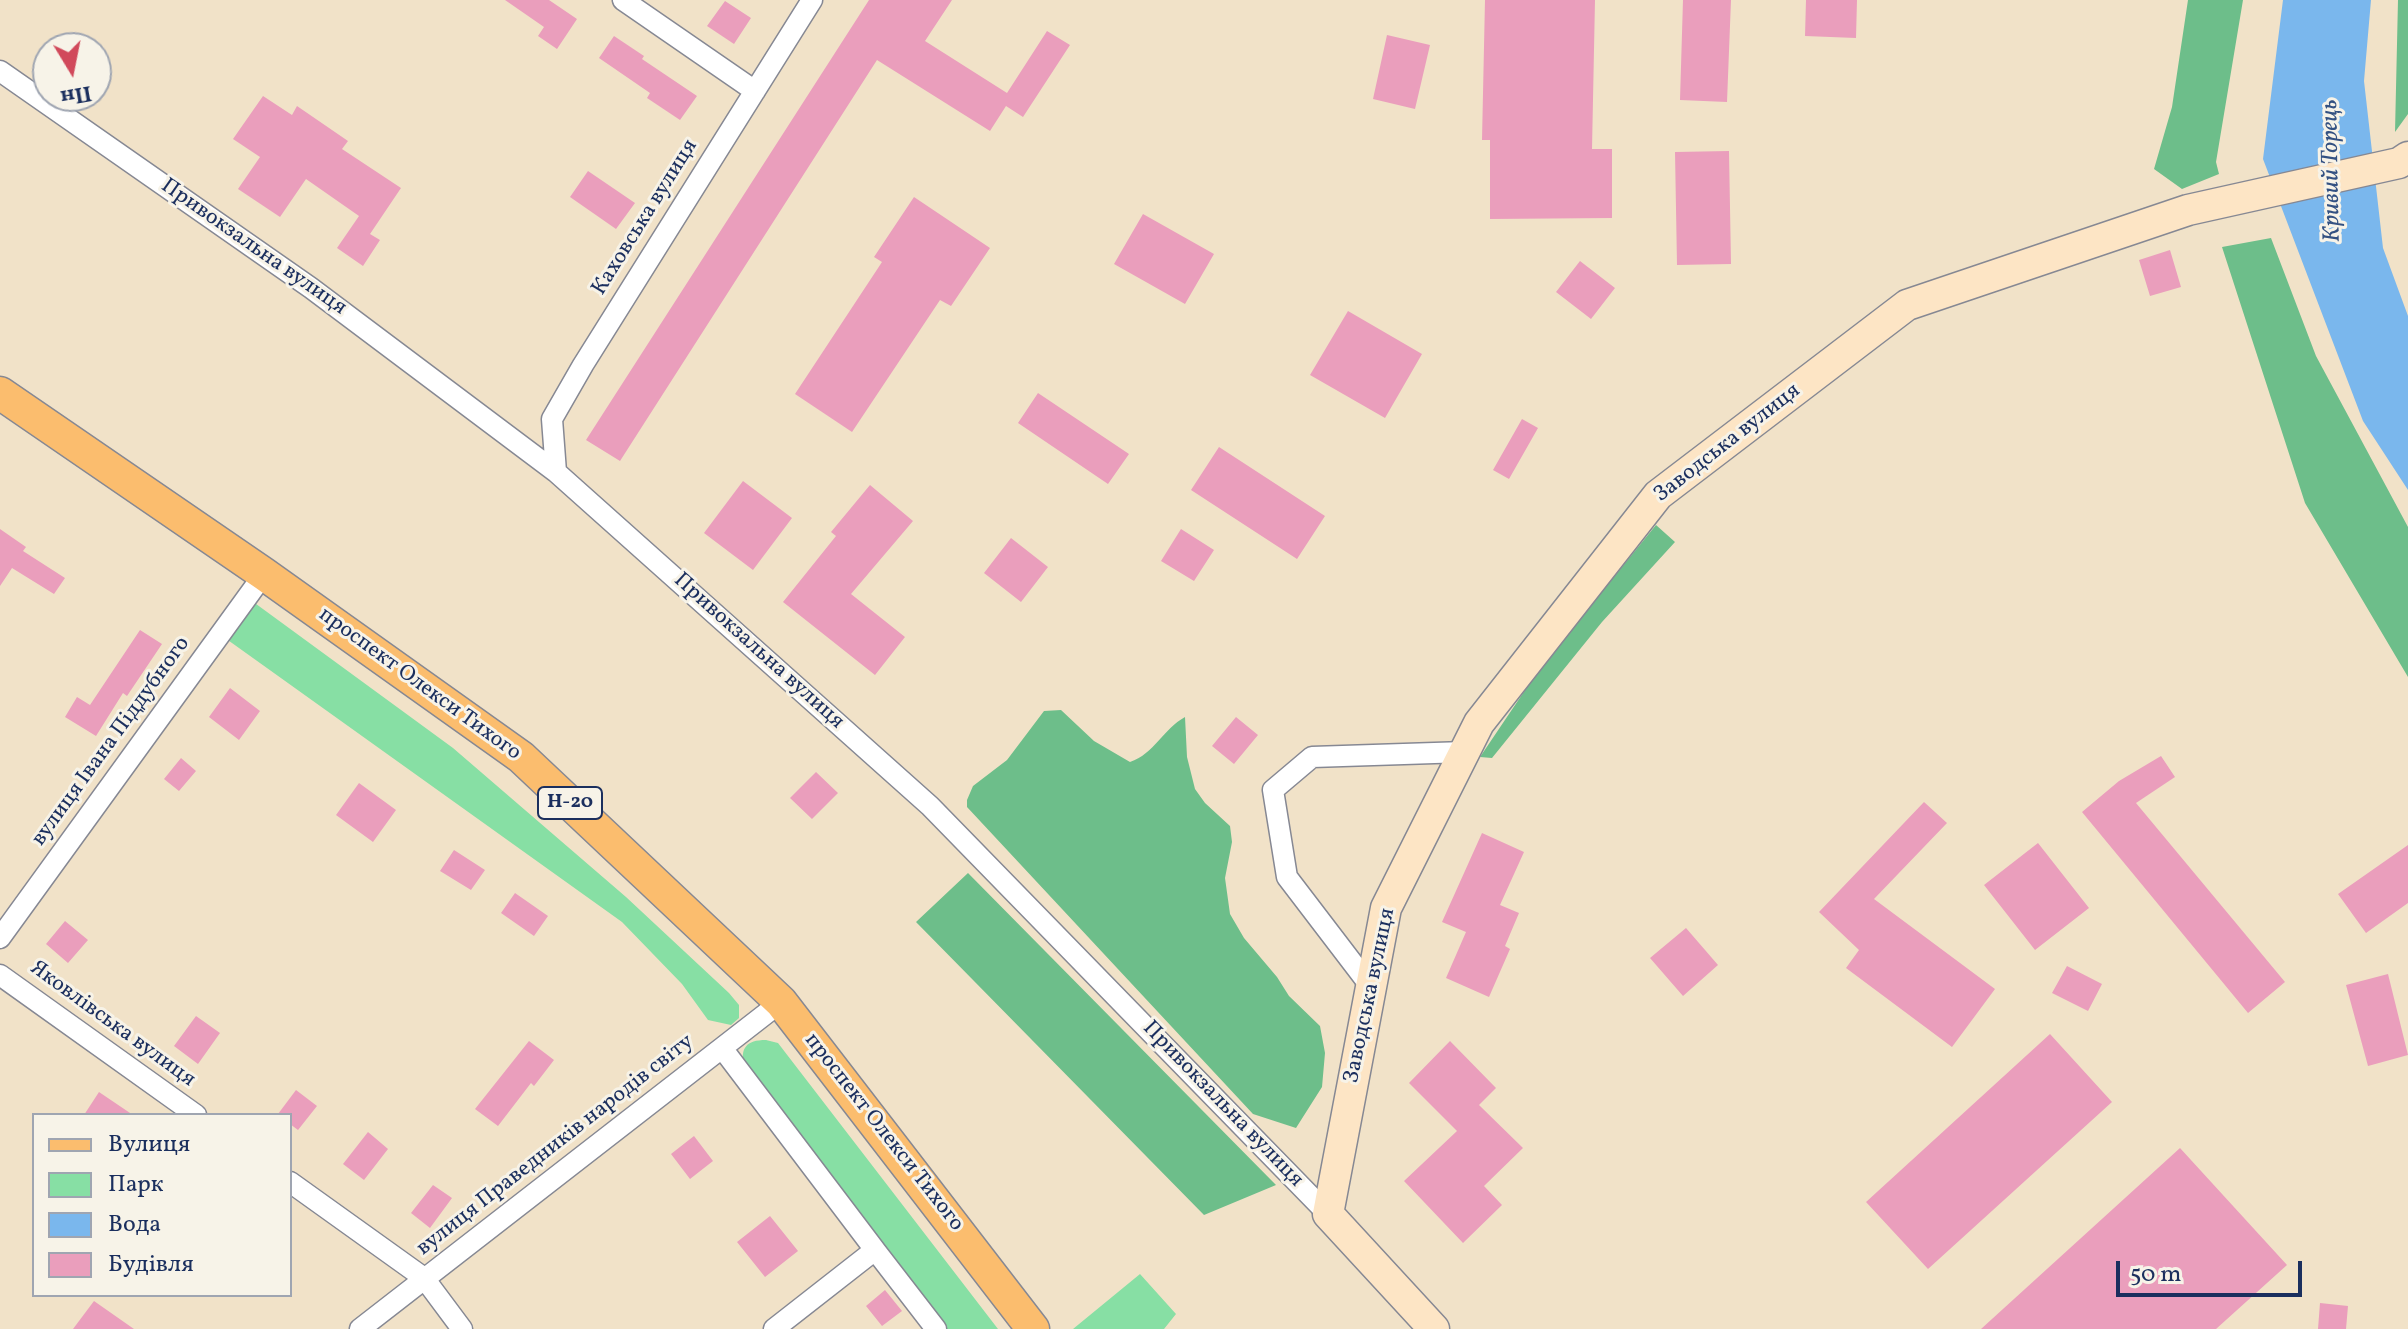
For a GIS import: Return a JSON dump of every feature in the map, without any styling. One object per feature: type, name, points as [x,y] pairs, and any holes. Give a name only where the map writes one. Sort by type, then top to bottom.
[{"type":"main road","name":"проспект Олекси Тихого","points":[[0,393],[264,574],[521,757],[781,1002],[1033,1329]]},
{"type":"street","points":[[623,0],[755,91]]},
{"type":"street","name":"Каховська вулиця","points":[[556,472],[552,419],[812,0]]},
{"type":"street","name":"Привокзальна вулиця","points":[[0,71],[311,288],[556,472],[930,806],[1328,1214],[1434,1329]]},
{"type":"street","name":"Заводська вулиця","points":[[1328,1214],[1386,908],[1479,723],[1658,495],[1907,305],[2188,210],[2403,160]]},
{"type":"street","name":"вулиця Івана Піддубного","points":[[0,938],[264,574]]},
{"type":"street","points":[[1371,987],[1287,877],[1273,790],[1312,757],[1465,752]]},
{"type":"street","name":"Яковлівська вулиця","points":[[0,975],[193,1113]]},
{"type":"street","name":"вулиця Праведників народів світу","points":[[360,1329],[781,1002]]},
{"type":"street","points":[[722,1048],[936,1329]]},
{"type":"street","points":[[292,1183],[424,1278],[462,1329]]},
{"type":"street","points":[[774,1329],[875,1250]]},
{"type":"green space","points":[[2188,0],[2243,0],[2216,162],[2219,174],[2182,189],[2154,169],[2172,107]]},
{"type":"green space","points":[[2398,0],[2408,0],[2408,114],[2395,132]]},
{"type":"green space","points":[[2271,238],[2316,356],[2408,527],[2408,677],[2305,503],[2222,247]]},
{"type":"green space","points":[[1656,525],[1675,542],[1602,622],[1492,758],[1480,757],[1540,668]]},
{"type":"green space","points":[[252,601],[453,748],[626,897],[729,993],[739,1005],[739,1018],[731,1025],[708,1020],[682,984],[622,922],[225,638]]},
{"type":"green space","points":[[1061,710],[1094,741],[1130,762],[1146,753],[1185,717],[1187,757],[1195,789],[1230,826],[1232,842],[1225,878],[1230,914],[1244,938],[1289,996],[1320,1026],[1325,1053],[1322,1087],[1296,1128],[1253,1114],[967,807],[973,786],[1007,760],[1044,711]]},
{"type":"green space","points":[[968,873],[1276,1185],[1204,1215],[916,922]]},
{"type":"green space","points":[[766,1040],[778,1043],[998,1329],[946,1329],[744,1067],[746,1046]]},
{"type":"green space","points":[[1140,1274],[1176,1314],[1164,1329],[1073,1329]]},
{"type":"water","name":"Кривий Торець","points":[[2283,0],[2371,0],[2364,81],[2383,248],[2408,316],[2408,490],[2363,421],[2263,159]]},
{"type":"building","points":[[505,0],[549,0],[577,19],[557,49],[538,36],[544,27]]},
{"type":"building","points":[[869,0],[952,0],[925,41],[1007,93],[1047,31],[1070,45],[1023,117],[1006,106],[990,131],[877,60],[620,461],[586,440]]},
{"type":"building","points":[[1485,0],[1595,0],[1592,149],[1612,149],[1612,218],[1490,219],[1490,140],[1482,140]]},
{"type":"building","points":[[1683,0],[1731,0],[1727,102],[1680,100]]},
{"type":"building","points":[[1806,0],[1857,0],[1856,38],[1805,36]]},
{"type":"building","points":[[725,1],[751,18],[734,44],[707,26]]},
{"type":"building","points":[[1387,35],[1430,45],[1415,109],[1373,99]]},
{"type":"building","points":[[614,36],[697,96],[680,120],[647,98],[650,93],[599,58]]},
{"type":"building","points":[[263,96],[292,115],[297,106],[348,141],[342,149],[401,188],[370,234],[380,240],[363,266],[337,248],[359,216],[306,179],[280,217],[238,189],[260,157],[233,139]]},
{"type":"building","points":[[1729,151],[1731,264],[1677,265],[1675,152]]},
{"type":"building","points":[[588,171],[635,203],[616,229],[570,197]]},
{"type":"building","points":[[914,197],[990,248],[951,306],[940,300],[852,432],[795,394],[882,262],[874,257]]},
{"type":"building","points":[[1143,214],[1214,254],[1185,304],[1114,264]]},
{"type":"building","points":[[2170,250],[2181,287],[2150,296],[2139,260]]},
{"type":"building","points":[[1580,261],[1615,288],[1591,319],[1556,292]]},
{"type":"building","points":[[1348,311],[1422,354],[1385,418],[1310,375]]},
{"type":"building","points":[[1038,393],[1129,454],[1108,484],[1018,423]]},
{"type":"building","points":[[1522,419],[1538,428],[1509,479],[1493,470]]},
{"type":"building","points":[[1219,447],[1325,516],[1297,559],[1191,490]]},
{"type":"building","points":[[743,481],[792,518],[753,570],[704,533]]},
{"type":"building","points":[[870,485],[913,521],[851,594],[905,637],[875,675],[783,602],[836,536],[831,532]]},
{"type":"building","points":[[0,529],[26,547],[23,551],[65,578],[54,594],[12,568],[0,586]]},
{"type":"building","points":[[1181,529],[1214,550],[1194,581],[1161,561]]},
{"type":"building","points":[[1011,538],[1048,567],[1021,602],[984,573]]},
{"type":"building","points":[[140,630],[162,644],[127,696],[123,693],[96,736],[65,717],[77,697],[90,705]]},
{"type":"building","points":[[230,688],[260,711],[239,740],[209,717]]},
{"type":"building","points":[[1236,717],[1258,735],[1234,764],[1212,746]]},
{"type":"building","points":[[2161,756],[2175,777],[2136,803],[2285,982],[2248,1013],[2082,812],[2119,781]]},
{"type":"building","points":[[181,758],[196,771],[179,791],[164,779]]},
{"type":"building","points":[[816,772],[838,793],[812,819],[790,798]]},
{"type":"building","points":[[359,783],[396,810],[373,842],[336,815]]},
{"type":"building","points":[[1924,802],[1947,823],[1874,899],[1995,989],[1952,1047],[1846,968],[1859,950],[1819,912]]},
{"type":"building","points":[[1482,833],[1524,852],[1500,905],[1519,913],[1505,946],[1510,949],[1489,997],[1446,978],[1466,932],[1442,922]]},
{"type":"building","points":[[2038,843],[2089,908],[2035,950],[1984,885]]},
{"type":"building","points":[[2408,845],[2408,903],[2366,933],[2338,894]]},
{"type":"building","points":[[454,850],[485,870],[471,890],[440,871]]},
{"type":"building","points":[[515,893],[548,916],[534,936],[501,913]]},
{"type":"building","points":[[65,921],[88,940],[68,963],[46,944]]},
{"type":"building","points":[[1686,928],[1718,965],[1683,996],[1650,958]]},
{"type":"building","points":[[2067,966],[2102,984],[2088,1011],[2052,993]]},
{"type":"building","points":[[2388,974],[2408,1055],[2368,1066],[2346,985]]},
{"type":"building","points":[[196,1016],[220,1033],[198,1064],[174,1046]]},
{"type":"building","points":[[2050,1034],[2112,1102],[1928,1269],[1866,1202]]},
{"type":"building","points":[[529,1041],[554,1060],[534,1086],[531,1083],[498,1126],[475,1109]]},
{"type":"building","points":[[1450,1041],[1496,1088],[1479,1105],[1523,1148],[1484,1186],[1502,1205],[1463,1243],[1404,1181],[1457,1131],[1409,1083]]},
{"type":"building","points":[[296,1090],[317,1106],[298,1130],[292,1126],[292,1113],[279,1113]]},
{"type":"building","points":[[99,1092],[130,1113],[85,1113]]},
{"type":"building","points":[[368,1132],[388,1149],[364,1180],[343,1164]]},
{"type":"building","points":[[694,1136],[713,1161],[690,1179],[671,1154]]},
{"type":"building","points":[[2180,1148],[2287,1265],[2216,1329],[1981,1329]]},
{"type":"building","points":[[433,1185],[452,1198],[430,1228],[411,1213]]},
{"type":"building","points":[[770,1216],[798,1251],[765,1277],[737,1242]]},
{"type":"building","points":[[885,1290],[902,1311],[882,1326],[866,1306]]},
{"type":"building","points":[[94,1301],[134,1329],[73,1329]]},
{"type":"building","points":[[2320,1303],[2348,1306],[2346,1329],[2318,1329]]}]
